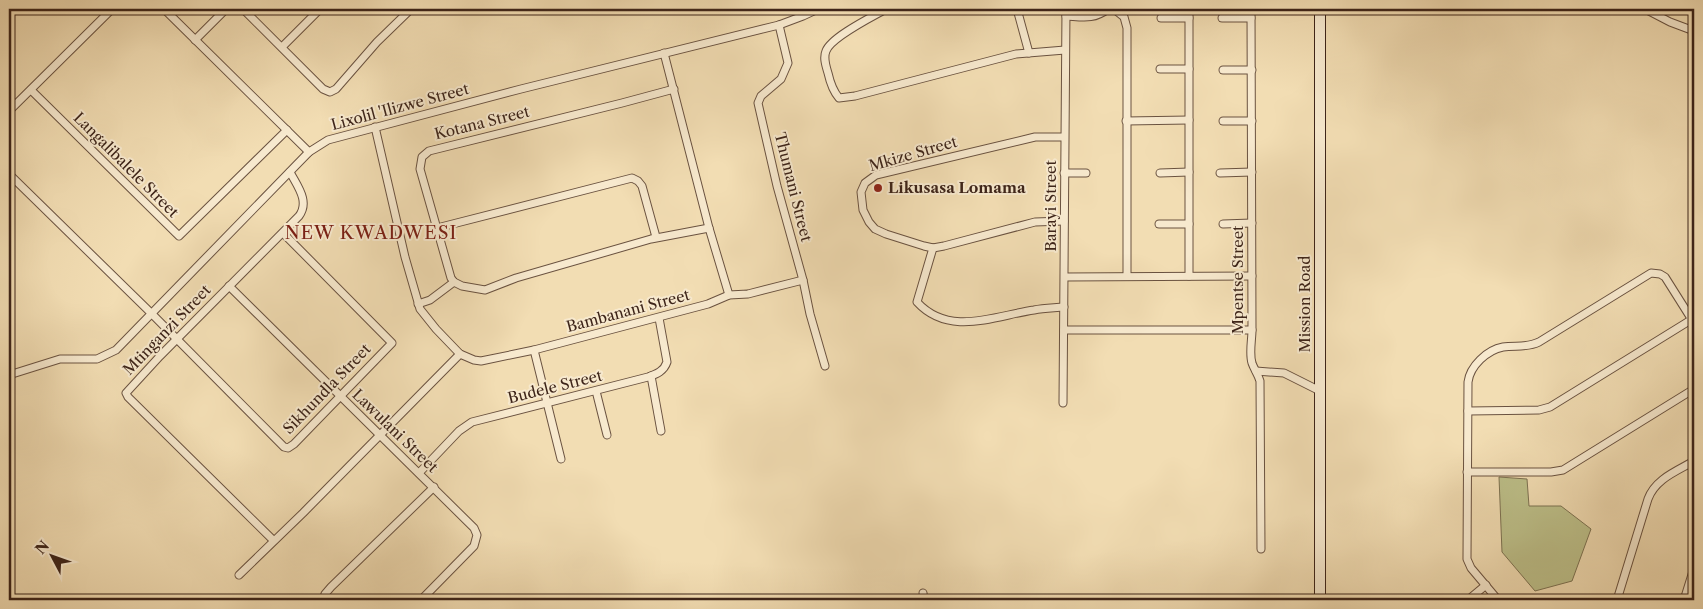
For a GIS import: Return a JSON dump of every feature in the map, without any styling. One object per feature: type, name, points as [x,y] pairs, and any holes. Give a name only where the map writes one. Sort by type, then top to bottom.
[{"type":"street","points":[[9,112],[112,9]]},
{"type":"street","points":[[164,9],[309,152]]},
{"type":"street","points":[[195,40],[226,9]]},
{"type":"street","points":[[243,9],[323,89],[330,92],[336,89],[378,42],[411,9]]},
{"type":"street","points":[[282,47],[320,9]]},
{"type":"street","name":"Lixolil 'Ilizwe Street","points":[[9,375],[60,359],[75,358],[91,361],[103,358],[116,350],[309,152],[328,140],[779,25],[818,9]]},
{"type":"street","points":[[886,9],[835,39],[828,47],[825,63],[832,85],[839,98],[855,96],[1016,54],[1065,50]]},
{"type":"street","points":[[1016,9],[1028,53]]},
{"type":"street","points":[[1066,12],[1092,17],[1108,9]]},
{"type":"street","points":[[1114,9],[1124,17],[1127,28],[1127,276]]},
{"type":"street","points":[[1189,9],[1189,276]]},
{"type":"street","name":"Mpentse Street","points":[[1251,9],[1251,358],[1252,365],[1260,381],[1261,549]]},
{"type":"street","name":"Mission Road","points":[[1320,9],[1320,600]]},
{"type":"street","points":[[1645,9],[1670,22],[1694,31]]},
{"type":"street","name":"Barayi Street","points":[[1063,403],[1066,12]]},
{"type":"street","points":[[1161,18],[1189,18]]},
{"type":"street","points":[[1222,18],[1251,18]]},
{"type":"street","name":"Thumani Street","points":[[779,25],[788,63],[780,79],[761,96],[758,102],[777,186],[825,366]]},
{"type":"street","points":[[664,53],[709,228],[729,295]]},
{"type":"street","points":[[1160,69],[1189,69]]},
{"type":"street","points":[[1222,70],[1252,70]]},
{"type":"street","name":"Kotana Street","points":[[454,282],[447,266],[419,166],[422,157],[429,151],[622,104],[674,89]]},
{"type":"street","name":"Langalibalele Street","points":[[31,90],[179,236],[287,130]]},
{"type":"street","points":[[1126,121],[1189,120]]},
{"type":"street","points":[[1223,121],[1252,121]]},
{"type":"street","points":[[239,574],[460,354],[431,324],[422,313],[418,304],[405,257],[375,127]]},
{"type":"street","name":"Mkize Street","points":[[933,248],[886,234],[872,225],[866,218],[860,197],[861,188],[865,183],[876,176],[1006,143],[1035,137],[1064,137]]},
{"type":"street","name":"Mtinganzi Street","points":[[274,540],[126,393],[176,339],[300,216],[304,208],[302,193],[290,172]]},
{"type":"street","points":[[1160,173],[1189,172]]},
{"type":"street","points":[[1220,173],[1252,172]]},
{"type":"street","points":[[1064,173],[1086,173]]},
{"type":"street","name":"Sikhundla Street","points":[[9,174],[284,447],[288,448],[392,343],[283,233]]},
{"type":"street","points":[[437,228],[632,178],[642,186],[656,237]]},
{"type":"street","points":[[1064,221],[1029,224],[933,248],[917,302],[922,308],[934,315],[954,322],[964,323],[1034,310],[1064,307]]},
{"type":"street","points":[[1224,224],[1252,223]]},
{"type":"street","points":[[1159,224],[1189,224]]},
{"type":"street","points":[[418,304],[430,300],[454,282],[476,290],[491,289],[516,278],[656,237],[709,228]]},
{"type":"street","points":[[1468,411],[1543,410],[1693,320],[1668,282],[1660,274],[1655,273],[1647,275],[1534,345],[1496,349],[1472,369],[1468,382],[1467,559],[1471,568],[1498,600]]},
{"type":"street","points":[[1065,277],[1252,276]]},
{"type":"street","name":"Bambanani Street","points":[[460,354],[481,361],[534,350],[659,318],[708,304],[729,295],[748,294],[803,280]]},
{"type":"street","name":"Lawulani Street","points":[[229,286],[434,487],[470,523],[475,531],[476,540],[470,552],[421,600]]},
{"type":"street","points":[[659,318],[667,362],[664,369],[651,376],[661,431]]},
{"type":"street","points":[[1064,330],[1252,330]]},
{"type":"street","points":[[534,350],[561,459]]},
{"type":"street","points":[[1256,371],[1284,373],[1320,391]]},
{"type":"street","name":"Budele Street","points":[[419,473],[454,435],[472,422],[651,376]]},
{"type":"street","points":[[1467,472],[1551,472],[1562,470],[1694,389]]},
{"type":"street","points":[[596,390],[607,435]]},
{"type":"street","points":[[1618,600],[1650,493],[1662,481],[1694,461]]},
{"type":"street","points":[[323,600],[331,587],[434,487]]},
{"type":"street","points":[[1684,600],[1694,571]]},
{"type":"street","points":[[1468,600],[1486,585]]},
{"type":"green space","points":[[1499,477],[1527,479],[1529,506],[1561,506],[1591,529],[1572,581],[1535,591],[1502,552]]},
{"type":"place","name":"Likusasa Lomama","points":[[878,188]]},
{"type":"district","name":"NEW KWADWESI","points":[[371,233]]}]
